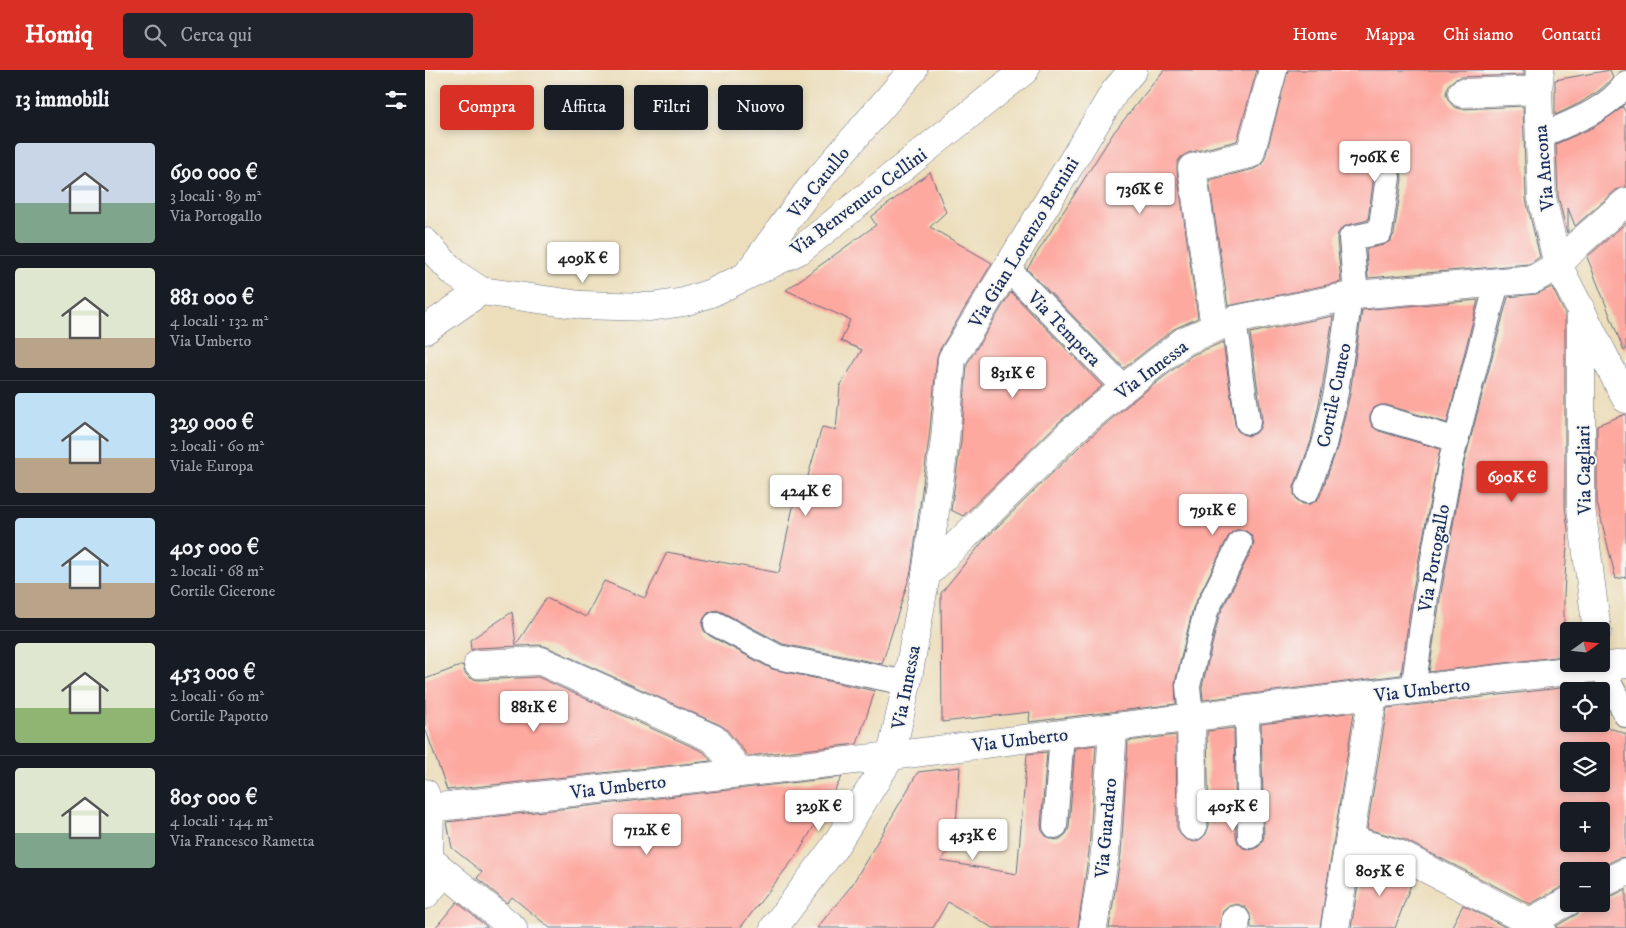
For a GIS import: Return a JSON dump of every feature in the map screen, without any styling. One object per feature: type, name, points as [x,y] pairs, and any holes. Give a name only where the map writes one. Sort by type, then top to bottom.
[{"type":"street","name":"Via Catullo","points":[[747,275],[805,194],[913,70]]},
{"type":"street","name":"Via Benvenuto Cellini","points":[[425,242],[454,272],[481,291],[581,305],[650,307],[684,302],[711,293],[800,250],[1025,70]]},
{"type":"street","name":"Via Gian Lorenzo Bernini","points":[[926,575],[945,440],[952,359],[1115,91],[1133,70]]},
{"type":"street","points":[[1248,422],[1191,168],[1250,154],[1273,70]]},
{"type":"street","points":[[1462,93],[1539,80]]},
{"type":"street","name":"Via Ancona","points":[[1539,80],[1542,198],[1558,265],[1626,399]]},
{"type":"street","points":[[1539,136],[1594,111],[1620,92],[1626,83]]},
{"type":"street","name":"Cortile Cuneo","points":[[1307,491],[1324,445],[1336,392],[1351,296],[1351,238],[1380,232],[1388,177]]},
{"type":"street","name":"Via Innessa","points":[[775,928],[833,849],[891,756],[907,683],[926,575],[1070,433],[1184,341],[1225,324],[1351,296],[1534,279],[1558,265],[1579,243],[1626,202]]},
{"type":"street","name":"Via Tempera","points":[[1007,268],[1124,388]]},
{"type":"street","name":"Via Portogallo","points":[[1413,690],[1425,597],[1451,460],[1497,283]]},
{"type":"street","points":[[425,330],[481,291]]},
{"type":"street","name":"Via Cagliari","points":[[1581,308],[1581,507],[1596,622]]},
{"type":"street","points":[[1383,418],[1457,440]]},
{"type":"street","points":[[1193,826],[1191,718],[1188,686],[1207,611],[1240,544]]},
{"type":"street","points":[[716,624],[778,656],[907,683]]},
{"type":"street","points":[[479,664],[541,661],[714,739],[739,772]]},
{"type":"street","points":[[1610,668],[1626,715]]},
{"type":"street","name":"Via Umberto","points":[[427,801],[891,756],[1560,671]]},
{"type":"street","points":[[1335,928],[1373,694]]},
{"type":"street","points":[[1247,711],[1250,836]]},
{"type":"street","name":"Via Guardaro","points":[[1093,928],[1105,853],[1113,728]]},
{"type":"street","points":[[1055,826],[1062,734]]},
{"type":"street","points":[[427,801],[429,859],[512,928]]},
{"type":"street","points":[[1350,840],[1398,854],[1535,925],[1560,907]]},
{"type":"street","points":[[425,895],[445,872]]},
{"type":"street","points":[[1610,880],[1626,872]]},
{"type":"building","points":[[1164,70],[1257,70],[1237,141],[1188,153],[1181,157],[1177,163],[1198,318],[1174,329],[1124,368],[1027,269],[1114,132]]},
{"type":"building","points":[[1288,70],[1524,70],[1524,75],[1461,77],[1448,85],[1446,94],[1454,107],[1462,109],[1523,106],[1526,199],[1540,257],[1529,264],[1368,278],[1366,249],[1383,245],[1390,241],[1394,234],[1402,179],[1401,172],[1397,167],[1383,164],[1374,175],[1368,220],[1348,225],[1338,233],[1341,282],[1228,306],[1209,180],[1254,169],[1261,165],[1265,158]]},
{"type":"building","points":[[1610,70],[1613,78],[1600,90],[1580,103],[1555,115],[1555,80]]},
{"type":"building","points":[[1623,107],[1626,114],[1626,187],[1616,190],[1575,226],[1568,208],[1567,233],[1558,196],[1556,144],[1594,127]]},
{"type":"building","points":[[930,172],[946,212],[930,227],[992,263],[937,357],[929,438],[911,572],[882,664],[783,644],[716,610],[708,613],[702,624],[704,631],[710,636],[772,669],[875,691],[857,744],[748,756],[726,729],[720,725],[547,647],[540,645],[477,648],[471,650],[470,640],[512,612],[516,645],[546,598],[586,617],[604,581],[645,598],[667,552],[779,573],[794,502],[800,504],[822,427],[836,430],[840,386],[862,350],[841,341],[850,320],[786,290],[876,225],[871,217]]},
{"type":"building","points":[[1626,223],[1626,350],[1624,351],[1587,257]]},
{"type":"building","points":[[1552,287],[1565,314],[1565,507],[1568,529],[1564,622],[1560,622],[1560,656],[1429,672],[1464,463],[1508,297],[1536,294]]},
{"type":"building","points":[[1011,292],[1102,386],[1059,422],[963,516],[951,510],[961,441],[967,364]]},
{"type":"building","points":[[1478,300],[1447,423],[1386,405],[1374,408],[1370,415],[1373,427],[1379,431],[1440,449],[1412,595],[1401,675],[1203,700],[1202,687],[1219,616],[1254,542],[1251,535],[1239,529],[1232,532],[1228,537],[1193,608],[1175,683],[1176,704],[1029,722],[1030,712],[942,722],[941,593],[985,539],[1081,445],[1134,400],[1192,355],[1223,342],[1235,424],[1237,430],[1249,436],[1256,433],[1260,428],[1262,420],[1250,333],[1333,316],[1322,389],[1311,441],[1294,487],[1294,494],[1297,500],[1303,504],[1310,504],[1320,496],[1337,448],[1350,394],[1362,310]]},
{"type":"building","points":[[1626,414],[1626,577],[1616,579],[1597,503],[1597,425]]},
{"type":"building","points":[[463,665],[465,673],[470,678],[478,680],[538,677],[704,752],[711,761],[447,790],[425,728],[425,679]]},
{"type":"building","points":[[1560,688],[1560,732],[1610,732],[1610,728],[1626,734],[1626,857],[1610,862],[1560,862],[1560,888],[1530,904],[1405,840],[1367,829],[1387,708]]},
{"type":"building","points":[[1354,712],[1320,928],[1251,928],[1250,914],[1245,907],[1237,904],[1229,906],[1223,911],[1220,928],[1109,928],[1121,854],[1128,741],[1176,735],[1177,827],[1185,839],[1194,842],[1206,834],[1209,826],[1207,731],[1234,728],[1236,836],[1238,843],[1243,848],[1251,850],[1262,843],[1264,836],[1261,724]]},
{"type":"building","points":[[1096,745],[1089,851],[1078,928],[993,928],[948,902],[933,928],[817,928],[852,885],[918,772],[960,767],[955,839],[941,861],[1017,874],[1027,754],[1047,752],[1041,825],[1042,831],[1047,837],[1054,840],[1060,839],[1069,828],[1075,748]]},
{"type":"building","points":[[842,777],[799,852],[740,928],[550,928],[512,897],[507,903],[477,878],[482,872],[452,848],[447,822]]},
{"type":"building","points":[[1362,860],[1392,869],[1413,879],[1395,928],[1351,928]]},
{"type":"building","points":[[1626,889],[1626,928],[1557,928],[1556,926],[1580,912],[1610,912],[1610,897]]},
{"type":"building","points":[[457,902],[487,927],[487,928],[435,928]]},
{"type":"building","points":[[1463,905],[1507,928],[1451,928]]}]
